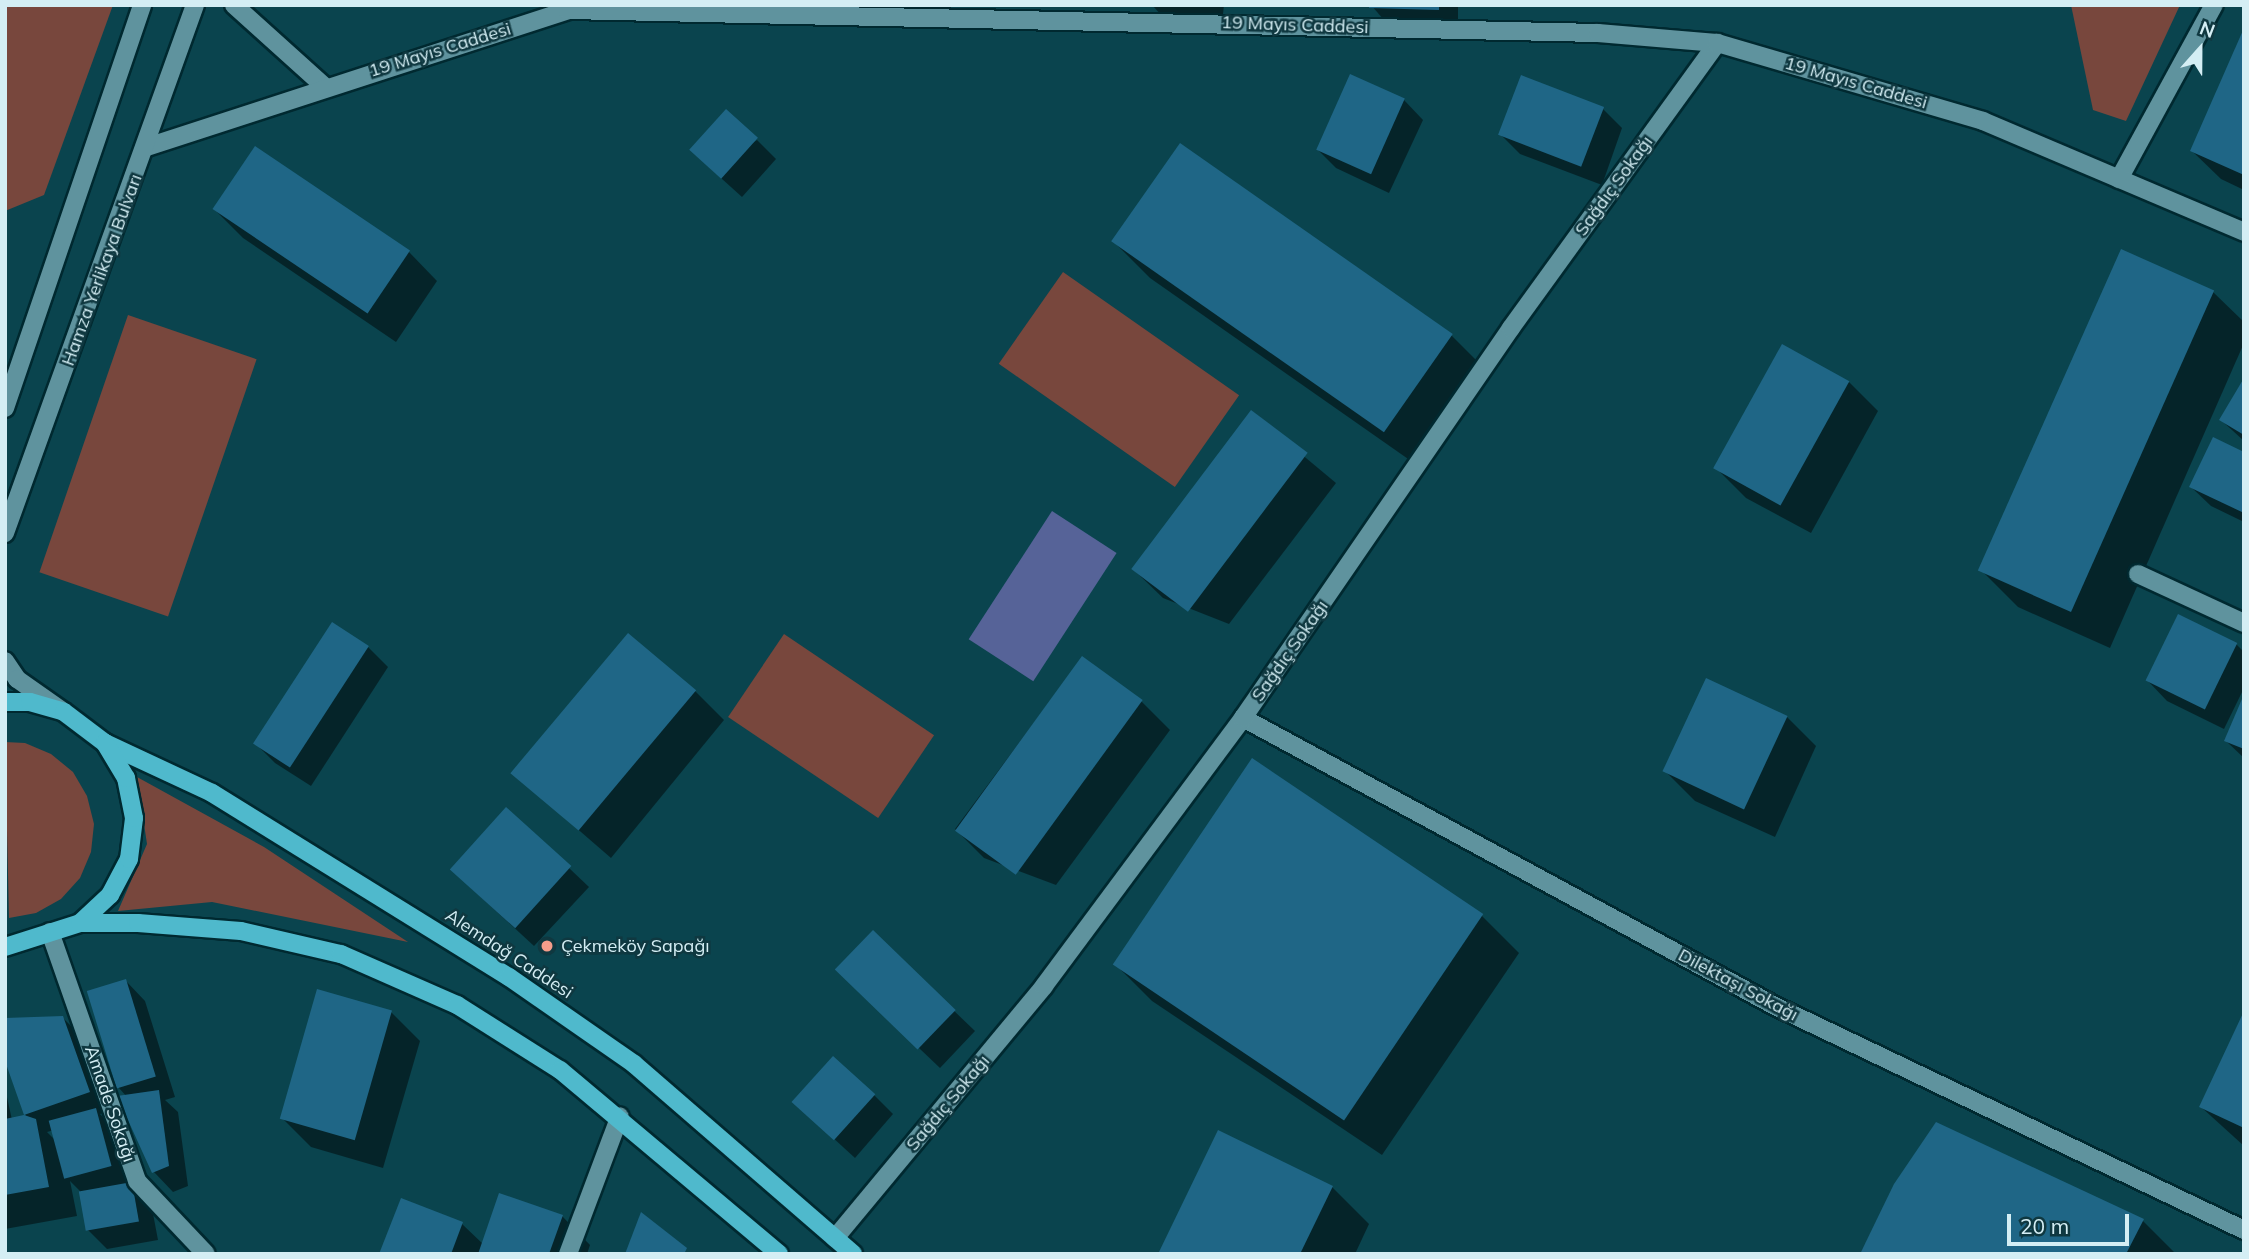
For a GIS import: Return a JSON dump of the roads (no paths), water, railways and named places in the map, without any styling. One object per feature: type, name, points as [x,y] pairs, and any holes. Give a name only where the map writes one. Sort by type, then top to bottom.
[{"type":"main road","name":"Alemdağ Caddesi","points":[[5,702],[30,702],[64,712],[105,743],[212,793],[591,1033],[634,1064],[853,1254]]},
{"type":"main road","name":"Alemdağ Caddesi","points":[[80,923],[110,895],[129,859],[134,818],[126,778],[105,743]]},
{"type":"main road","name":"Alemdağ Caddesi","points":[[10,943],[80,923],[241,932],[341,954],[457,1005],[559,1070],[620,1116],[779,1254]]},
{"type":"street","points":[[5,408],[142,5]]},
{"type":"street","name":"Hamza Yerlikaya Bulvarı","points":[[5,533],[147,147],[195,5]]},
{"type":"street","points":[[234,5],[324,86]]},
{"type":"street","points":[[2119,179],[2214,5]]},
{"type":"street","name":"19 Mayıs Caddesi","points":[[147,147],[324,86],[568,10],[1598,33],[1717,43],[1983,121],[2244,232]]},
{"type":"street","name":"Sağdıç Sokağı","points":[[835,1238],[1045,986],[1243,719],[1511,328],[1717,43]]},
{"type":"street","points":[[2138,574],[2244,623]]},
{"type":"street","points":[[5,661],[17,679],[64,712]]},
{"type":"street","name":"Dilektaşı Sokağı","points":[[1243,719],[1775,1006],[2244,1230]]},
{"type":"street","name":"Amade Sokağı","points":[[50,932],[136,1181],[206,1254]]},
{"type":"street","points":[[568,1254],[620,1116]]},
{"type":"water","points":[[1052,511],[1117,553],[1033,681],[969,639]]},
{"type":"place","name":"Çekmeköy Sapağı","points":[[547,946]]}]
